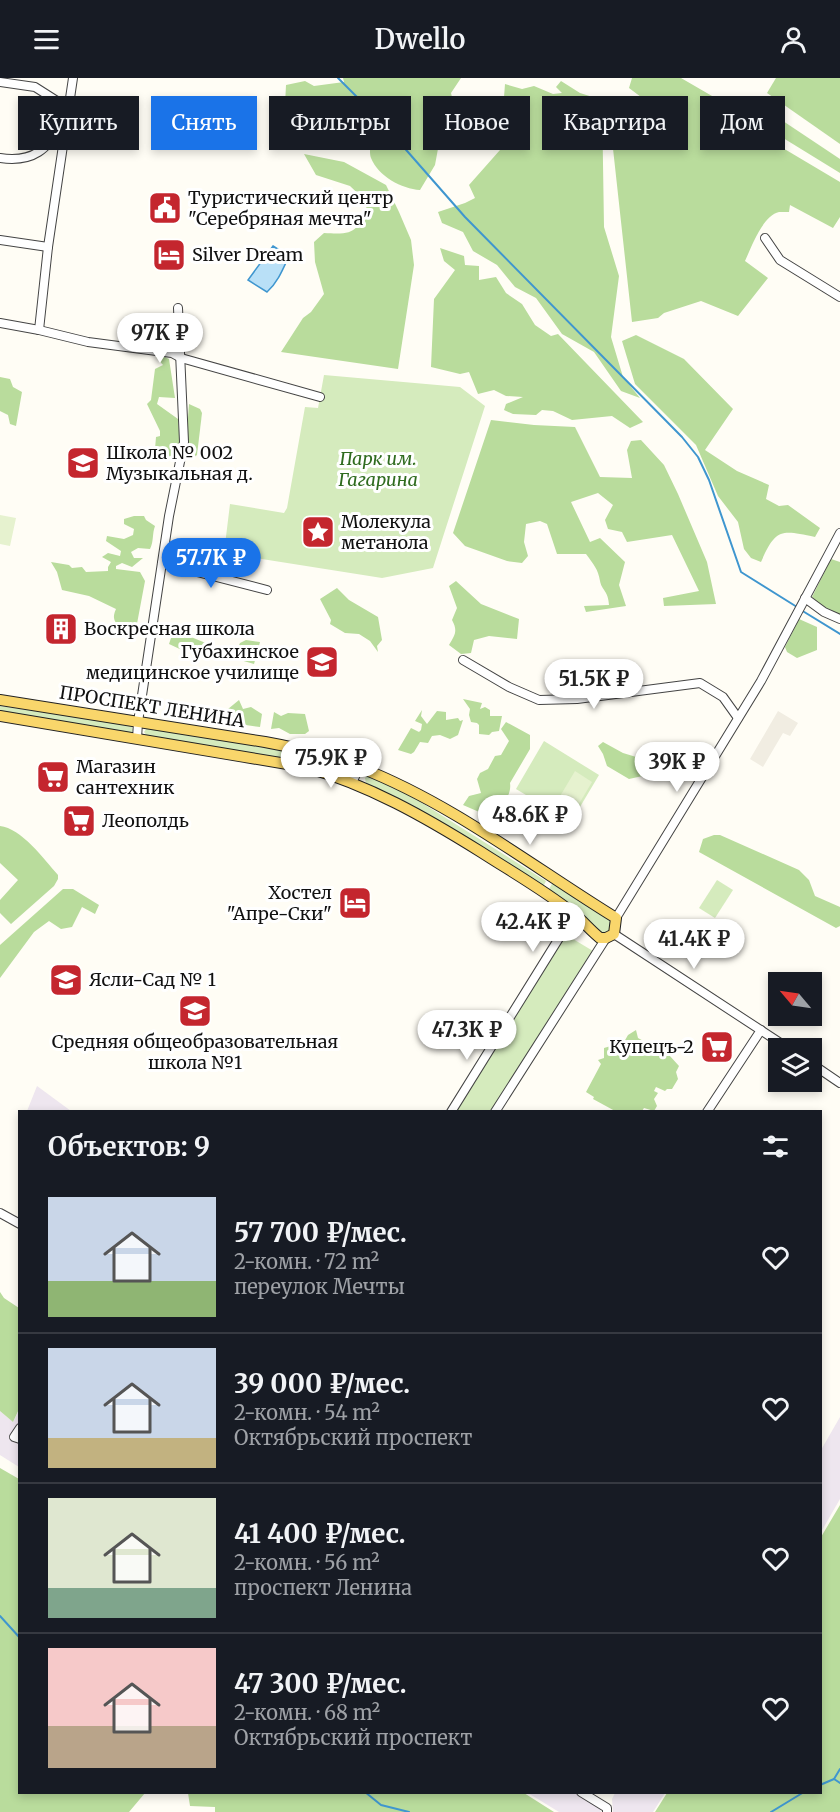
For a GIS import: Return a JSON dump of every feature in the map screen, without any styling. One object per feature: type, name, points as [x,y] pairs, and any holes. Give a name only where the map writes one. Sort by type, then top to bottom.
[{"type":"main road","name":"ПРОСПЕКТ ЛЕНИНА","points":[[0,700],[290,747],[360,767],[398,784],[456,817],[616,918]]},
{"type":"main road","name":"ПРОСПЕКТ ЛЕНИНА","points":[[0,716],[305,767],[352,782],[390,799],[437,826],[545,893],[574,914],[600,938],[610,936]]},
{"type":"main road","points":[[545,893],[547,885],[554,879]]},
{"type":"main road","points":[[610,936],[616,918]]},
{"type":"street","points":[[70,96],[73,78]]},
{"type":"street","points":[[0,82],[35,87],[49,96]]},
{"type":"street","points":[[0,158],[12,160],[31,157],[41,150]]},
{"type":"street","points":[[39,330],[62,150]]},
{"type":"street","points":[[765,238],[780,260],[840,297]]},
{"type":"street","points":[[0,240],[48,248]]},
{"type":"street","points":[[137,739],[162,564],[184,442],[178,308]]},
{"type":"street","points":[[0,323],[88,342],[172,352],[181,358],[320,398]]},
{"type":"street","points":[[616,918],[761,681],[840,533]]},
{"type":"street","points":[[162,564],[267,590]]},
{"type":"street","points":[[805,598],[840,620]]},
{"type":"street","points":[[463,660],[509,687],[539,700],[577,699],[700,683],[723,698],[738,718]]},
{"type":"street","points":[[352,782],[360,767]]},
{"type":"street","points":[[452,1110],[574,914]]},
{"type":"street","points":[[496,1110],[610,936]]},
{"type":"street","name":"ПРОСПЕКТ ЛЕНИНА","points":[[610,936],[773,1038]]},
{"type":"street","points":[[708,1110],[761,1030]]},
{"type":"street","points":[[822,1071],[840,1083]]},
{"type":"street","points":[[0,1213],[18,1223]]},
{"type":"street","points":[[585,1794],[607,1808],[607,1812]]},
{"type":"shaded area","points":[[778,711],[798,723],[790,736],[783,733],[763,767],[750,759]]},
{"type":"shaded area","points":[[37,1086],[70,1110],[27,1110]]},
{"type":"shaded area","points":[[0,1411],[13,1422],[18,1412],[18,1466],[0,1455]]},
{"type":"shaded area","points":[[840,1417],[840,1499],[822,1530],[822,1448]]},
{"type":"shaded area","points":[[530,1794],[580,1794],[599,1806],[601,1812],[559,1812]]},
{"type":"shaded area","points":[[614,1794],[664,1794],[653,1812],[613,1812],[612,1799]]},
{"type":"green space","points":[[343,78],[461,78],[451,93],[452,96],[423,96],[423,150],[438,150],[435,165],[420,190],[391,180],[374,165],[371,158],[370,150],[411,150],[411,96],[285,96],[286,85],[305,81],[314,86],[344,82]]},
{"type":"green space","points":[[632,78],[681,78],[712,96],[700,96],[700,150],[785,149],[840,182],[840,217],[833,228],[790,205],[789,212],[773,214],[763,225],[745,261],[768,278],[738,316],[701,301],[664,313],[658,318],[632,322],[613,150],[688,150],[688,96],[640,96],[629,88]]},
{"type":"green space","points":[[776,78],[840,78],[840,144],[785,106],[785,96],[771,96],[767,93]]},
{"type":"green space","points":[[561,81],[589,96],[542,96],[542,150],[603,150],[604,227],[619,276],[611,337],[623,377],[640,398],[621,391],[594,352],[562,334],[536,298],[515,287],[497,265],[473,251],[463,232],[442,223],[438,212],[475,198],[469,185],[500,150],[530,150],[530,96],[504,96],[505,84],[522,89],[534,86],[553,94],[562,93],[556,87]]},
{"type":"green space","points":[[785,122],[840,159],[840,173],[785,139]]},
{"type":"green space","points":[[304,154],[344,162],[386,185],[399,212],[411,240],[414,265],[398,369],[281,352],[303,318],[311,312],[324,294],[315,262],[314,242],[324,233],[343,233],[354,230],[368,203],[350,186],[316,175]]},
{"type":"green space","points":[[440,248],[464,256],[465,265],[479,266],[479,280],[496,277],[506,293],[522,304],[535,325],[551,336],[558,334],[643,422],[630,428],[612,416],[572,420],[553,411],[542,410],[536,415],[513,414],[504,410],[506,404],[523,397],[506,396],[494,390],[478,394],[469,372],[460,374],[431,367],[434,299],[455,270],[444,261]]},
{"type":"green space","points":[[636,335],[684,359],[733,409],[705,450],[737,471],[769,485],[766,499],[779,506],[788,505],[820,528],[815,537],[794,533],[781,534],[771,543],[761,562],[751,558],[744,549],[738,522],[718,496],[696,445],[635,384],[622,341]]},
{"type":"green space","points":[[161,355],[169,359],[175,398],[159,397],[157,404],[178,419],[180,442],[175,460],[155,449],[156,437],[160,436],[160,431],[147,404],[151,400],[155,369],[163,365],[156,357]]},
{"type":"green space","name":"Парк им. Гагарина","points":[[324,375],[460,387],[485,406],[433,568],[382,578],[224,553],[230,504],[284,513],[287,508],[305,407],[318,408]]},
{"type":"green space","points":[[0,377],[10,379],[13,387],[22,392],[16,426],[10,424],[8,415],[0,411]]},
{"type":"green space","points":[[189,404],[200,409],[202,413],[197,455],[190,460],[185,459]]},
{"type":"green space","points":[[491,420],[575,427],[600,477],[632,478],[627,450],[631,441],[641,440],[664,465],[678,494],[707,562],[716,604],[664,606],[663,598],[699,591],[672,535],[627,542],[622,532],[608,529],[605,520],[613,505],[598,493],[571,502],[590,542],[600,538],[625,562],[619,585],[626,606],[586,612],[584,606],[609,605],[597,570],[586,554],[557,554],[547,524],[540,521],[526,524],[524,542],[528,556],[522,563],[507,561],[465,546],[453,533]]},
{"type":"green space","points":[[0,515],[16,518],[10,546],[0,544]]},
{"type":"green space","points":[[144,516],[155,526],[150,549],[138,548],[131,552],[134,558],[143,558],[132,567],[122,563],[116,566],[116,569],[140,572],[145,581],[136,629],[125,626],[120,628],[114,619],[116,609],[89,596],[62,590],[57,572],[51,562],[69,565],[72,568],[82,567],[86,572],[108,571],[111,562],[102,557],[108,553],[120,556],[121,551],[106,541],[107,536],[124,539],[133,535],[134,529],[124,524],[124,519]]},
{"type":"green space","points":[[831,559],[840,562],[840,615],[827,611],[812,597]]},
{"type":"green space","points":[[456,581],[481,604],[519,619],[517,639],[489,636],[474,640],[471,653],[461,654],[449,645],[455,633],[452,620],[457,608],[449,586]]},
{"type":"green space","points":[[337,588],[349,600],[378,617],[382,640],[377,646],[378,652],[370,641],[359,634],[345,633],[330,624],[331,620],[320,599]]},
{"type":"green space","points":[[799,619],[817,627],[817,650],[797,658],[787,652],[785,647]]},
{"type":"green space","points":[[191,637],[218,648],[236,652],[240,643],[246,640],[260,642],[254,664],[209,651],[184,651],[169,644],[171,638]]},
{"type":"green space","points":[[463,699],[482,703],[480,709],[485,707],[490,710],[490,716],[502,716],[499,731],[489,735],[479,734],[479,725],[471,722],[470,709]]},
{"type":"green space","points":[[239,700],[243,709],[251,707],[262,714],[260,727],[197,718],[196,714],[228,709]]},
{"type":"green space","points":[[0,706],[131,725],[133,730],[132,733],[0,713]]},
{"type":"green space","points":[[422,710],[421,716],[427,724],[437,711],[446,712],[446,720],[458,718],[460,721],[463,720],[458,735],[450,739],[440,735],[432,736],[428,743],[420,742],[411,754],[398,750],[411,728],[419,732],[421,730],[422,724],[415,721]]},
{"type":"green space","points":[[274,712],[281,716],[288,713],[305,714],[309,731],[305,734],[290,734],[279,728],[271,729]]},
{"type":"green space","points":[[506,722],[530,735],[530,749],[510,783],[505,802],[493,818],[463,805],[469,796],[481,793],[477,779],[480,773],[488,769],[495,756],[501,755],[509,741],[501,729]]},
{"type":"green space","points":[[147,728],[289,751],[351,768],[351,772],[346,775],[287,759],[147,736],[144,732]]},
{"type":"green space","points":[[544,741],[599,775],[571,822],[516,789]]},
{"type":"green space","points":[[603,742],[623,753],[646,760],[647,775],[629,779],[607,766],[598,746]]},
{"type":"green space","points":[[575,771],[592,782],[573,814],[556,803]]},
{"type":"green space","points":[[367,776],[411,796],[546,881],[543,887],[366,784]]},
{"type":"green space","points":[[0,826],[24,838],[58,875],[54,886],[11,924],[0,913],[0,900],[18,880],[0,863]]},
{"type":"green space","points":[[720,835],[799,870],[809,880],[815,896],[840,907],[840,926],[836,928],[699,852],[703,839]]},
{"type":"green space","points":[[717,880],[733,890],[715,918],[699,908]]},
{"type":"green space","points":[[552,884],[610,920],[610,932],[603,934],[549,889]]},
{"type":"green space","points":[[63,889],[73,889],[99,905],[95,914],[82,907],[72,927],[61,929],[49,921],[34,932],[0,978],[0,945]]},
{"type":"green space","points":[[563,933],[593,951],[492,1110],[454,1110]]},
{"type":"green space","points":[[636,1030],[638,1038],[669,1055],[679,1066],[676,1072],[678,1079],[672,1089],[665,1091],[656,1087],[654,1091],[658,1093],[654,1099],[657,1106],[655,1110],[644,1108],[643,1110],[613,1110],[593,1099],[594,1097],[586,1092],[601,1064],[598,1060],[604,1058],[604,1048],[624,1042],[628,1035]]},
{"type":"green space","points":[[0,1292],[4,1298],[18,1307],[18,1411],[13,1422],[0,1411]]},
{"type":"green space","points":[[0,1468],[18,1478],[18,1794],[144,1794],[129,1812],[0,1812]]},
{"type":"green space","points":[[840,1505],[840,1812],[655,1812],[666,1794],[822,1794],[822,1535]]},
{"type":"green space","points":[[188,1794],[526,1794],[554,1812],[215,1812],[215,1807],[190,1806]]},
{"type":"water","points":[[273,246],[289,256],[277,280],[267,292],[248,280]]},
{"type":"waterway","points":[[338,78],[379,119],[465,217],[682,437],[698,457],[709,480],[741,572],[797,607]]},
{"type":"waterway","points":[[801,610],[840,634]]},
{"type":"waterway","points":[[0,1616],[18,1636]]},
{"type":"waterway","points":[[834,1779],[840,1769]]},
{"type":"waterway","points":[[822,1784],[834,1779],[840,1783]]},
{"type":"waterway","points":[[367,1794],[381,1805],[409,1812]]},
{"type":"waterway","points":[[771,1812],[801,1794]]},
{"type":"place","name":"Туристический центр \"Серебряная мечта\"","points":[[165,208]]},
{"type":"place","name":"Silver Dream","points":[[169,255]]},
{"type":"place","name":"Школа № 002 Музыкальная д.","points":[[83,463]]},
{"type":"place","name":"Молекула метанола","points":[[318,532]]},
{"type":"place","name":"Воскресная школа","points":[[61,629]]},
{"type":"place","name":"Губахинское медицинское училище","points":[[322,662]]},
{"type":"place","name":"Магазин сантехник","points":[[53,777]]},
{"type":"place","name":"Леополдь","points":[[79,821]]},
{"type":"place","name":"Хостел \"Апре-Ски\"","points":[[355,903]]},
{"type":"place","name":"Ясли-Сад № 1","points":[[66,980]]},
{"type":"place","name":"Средняя общеобразовательная школа №1","points":[[195,1011]]},
{"type":"place","name":"Купецъ-2","points":[[717,1047]]}]
